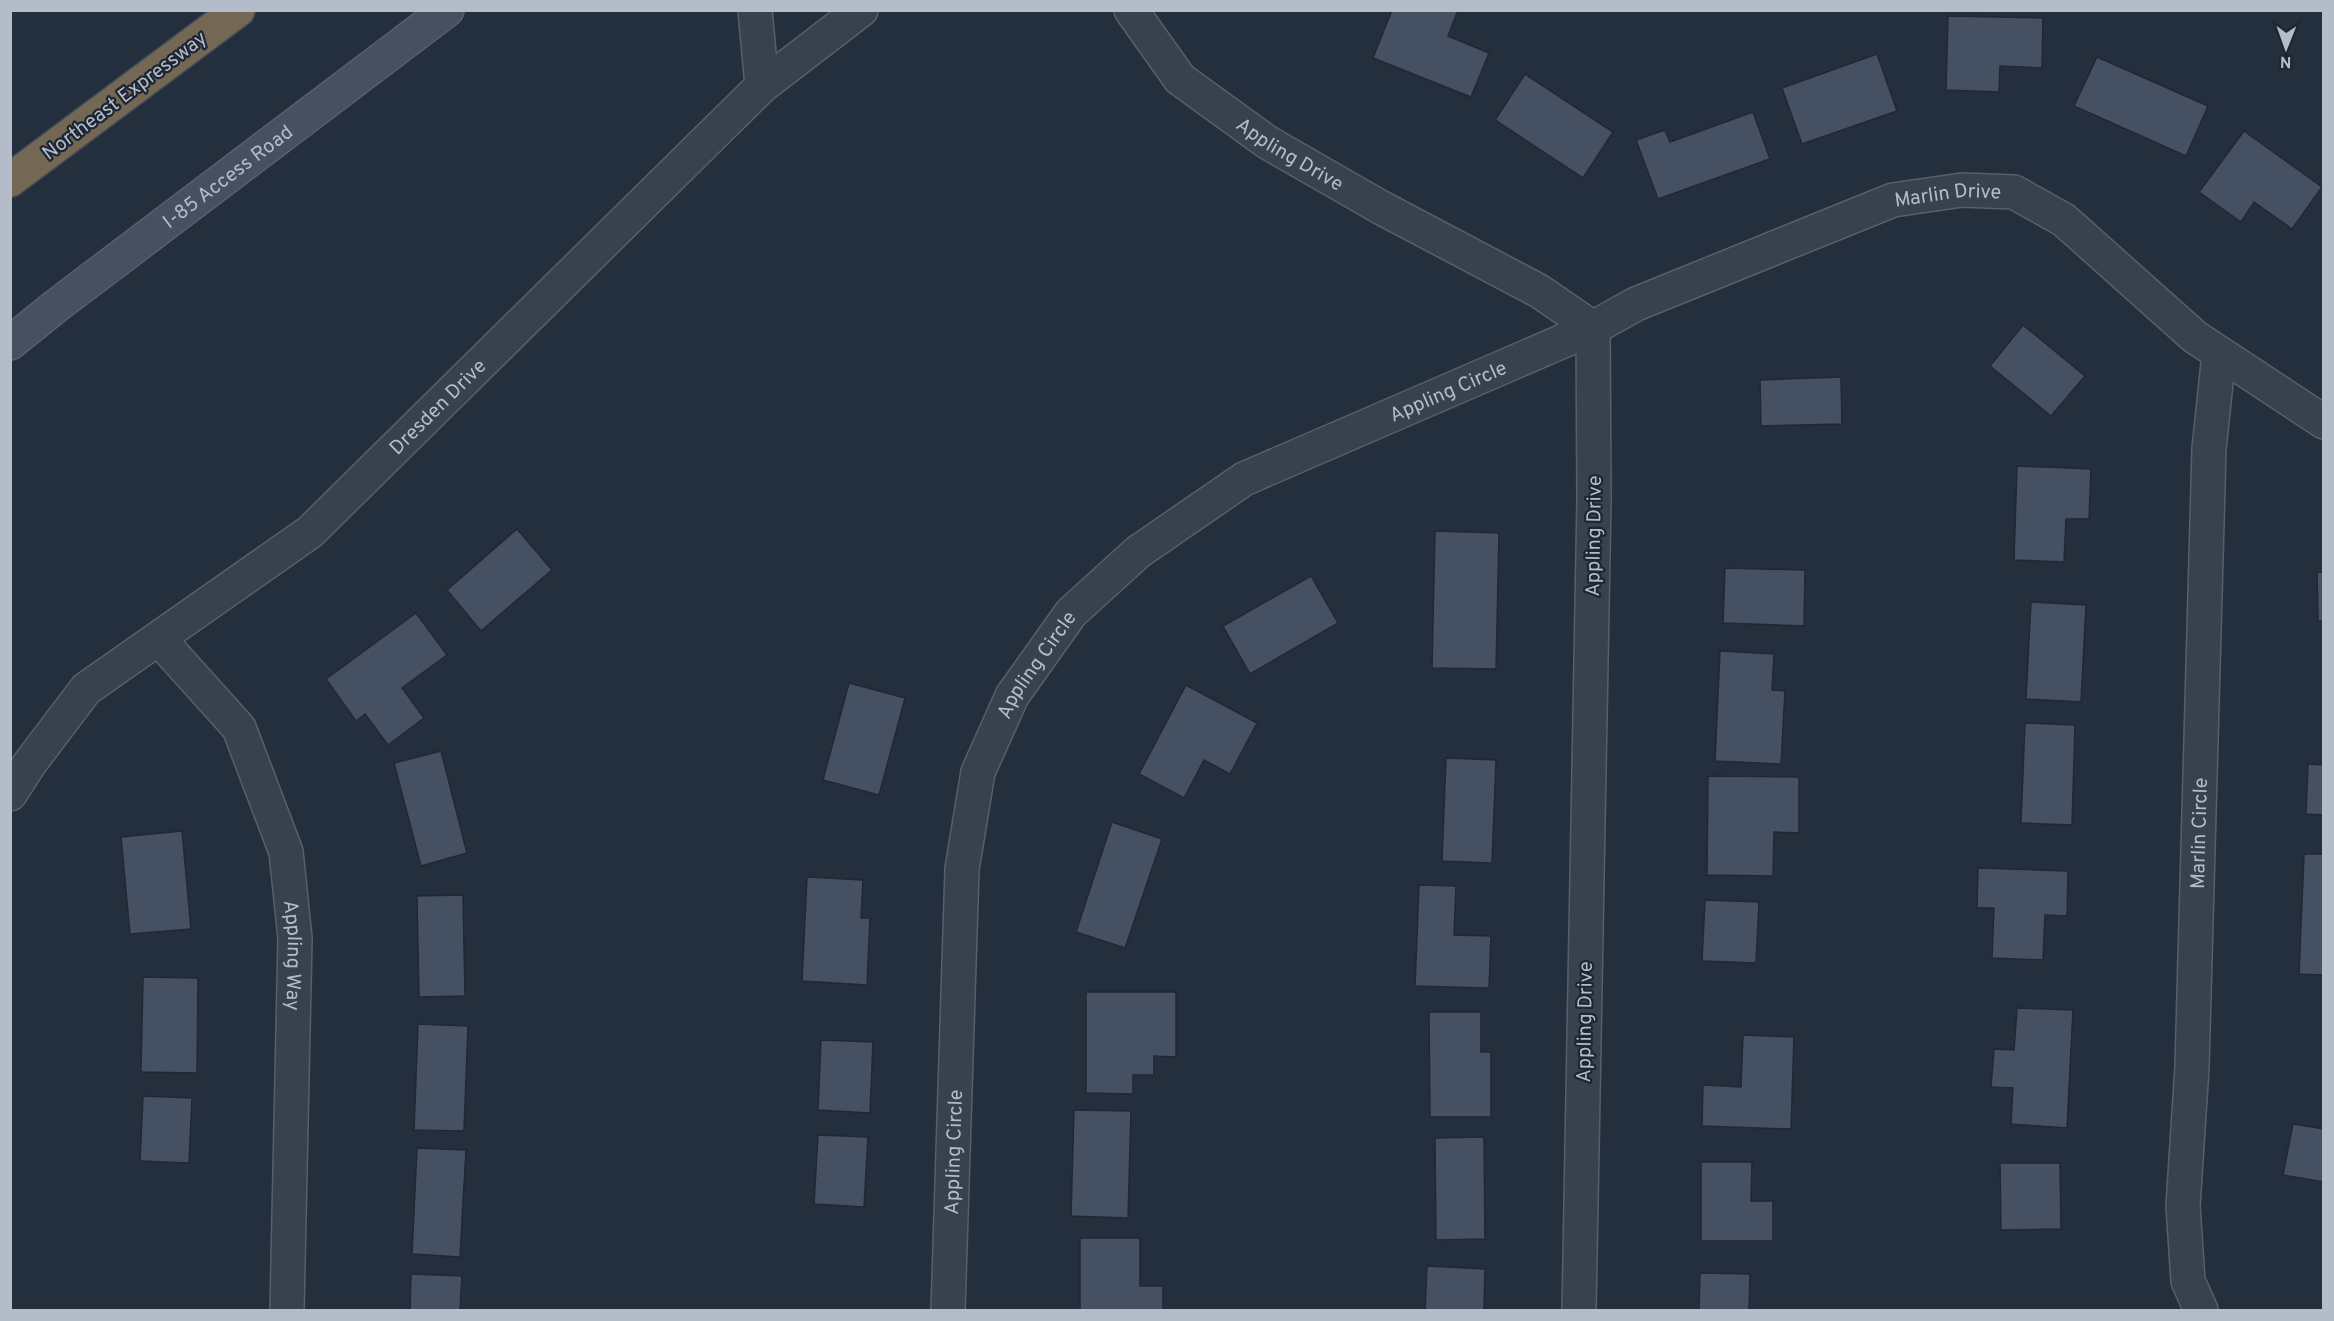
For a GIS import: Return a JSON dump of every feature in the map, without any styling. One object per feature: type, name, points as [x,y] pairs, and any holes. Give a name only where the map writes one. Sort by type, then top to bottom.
[{"type":"highway","name":"Northeast Expressway","points":[[10,180],[238,10]]},
{"type":"main road","name":"I-85 Access Road","points":[[10,343],[447,10]]},
{"type":"street","points":[[755,10],[762,86]]},
{"type":"street","name":"Dresden Drive","points":[[10,794],[30,763],[86,689],[310,532],[762,86],[861,10]]},
{"type":"street","name":"Appling Drive","points":[[1131,10],[1180,79],[1268,142],[1380,207],[1539,291],[1593,328],[1594,511],[1579,1311]]},
{"type":"street","name":"Marlin Drive","points":[[1593,328],[1636,304],[1893,200],[1962,190],[2014,192],[2064,220],[2195,338],[2324,422]]},
{"type":"street","name":"Appling Circle","points":[[948,1311],[962,869],[978,772],[1012,696],[1071,613],[1138,552],[1244,479],[1593,328]]},
{"type":"street","name":"Marlin Circle","points":[[2201,1311],[2188,1281],[2183,1206],[2193,1056],[2209,449],[2219,354]]},
{"type":"street","name":"Appling Way","points":[[159,639],[239,728],[286,852],[295,938],[287,1311]]},
{"type":"building","points":[[1392,10],[1458,10],[1448,36],[1489,53],[1471,97],[1373,58]]},
{"type":"building","points":[[1948,16],[2043,18],[2042,68],[2000,66],[1999,92],[1946,90]]},
{"type":"building","points":[[1877,54],[1897,111],[1802,144],[1782,88]]},
{"type":"building","points":[[2097,57],[2208,106],[2186,156],[2074,106]]},
{"type":"building","points":[[1525,74],[1613,132],[1583,178],[1495,120]]},
{"type":"building","points":[[1753,112],[1770,159],[1658,199],[1636,140],[1665,130],[1670,142]]},
{"type":"building","points":[[2244,131],[2322,187],[2292,229],[2254,202],[2241,222],[2199,192]]},
{"type":"building","points":[[2023,325],[2085,376],[2051,416],[1990,366]]},
{"type":"building","points":[[1841,377],[1842,424],[1761,426],[1760,380]]},
{"type":"building","points":[[2017,466],[2091,469],[2089,519],[2066,519],[2064,562],[2014,560]]},
{"type":"building","points":[[517,529],[552,570],[481,631],[447,590]]},
{"type":"building","points":[[1435,531],[1499,533],[1496,669],[1432,668]]},
{"type":"building","points":[[1725,568],[1805,570],[1804,626],[1723,623]]},
{"type":"building","points":[[2317,572],[2324,572],[2324,621],[2318,621]]},
{"type":"building","points":[[1311,576],[1338,623],[1250,674],[1223,626]]},
{"type":"building","points":[[2031,602],[2086,605],[2081,702],[2026,699]]},
{"type":"building","points":[[416,613],[447,655],[402,688],[424,718],[388,745],[365,714],[356,721],[326,679]]},
{"type":"building","points":[[1720,651],[1774,654],[1772,690],[1785,691],[1781,764],[1715,761]]},
{"type":"building","points":[[849,683],[905,698],[879,795],[823,780]]},
{"type":"building","points":[[1186,685],[1257,723],[1230,774],[1204,760],[1184,798],[1139,774]]},
{"type":"building","points":[[2025,723],[2075,725],[2072,825],[2021,823]]},
{"type":"building","points":[[441,751],[467,853],[421,866],[394,763]]},
{"type":"building","points":[[1446,758],[1496,760],[1492,863],[1442,861]]},
{"type":"building","points":[[2308,764],[2324,765],[2324,815],[2306,814]]},
{"type":"building","points":[[1708,776],[1799,777],[1799,833],[1774,832],[1773,876],[1707,875]]},
{"type":"building","points":[[1112,822],[1162,839],[1125,948],[1076,932]]},
{"type":"building","points":[[182,831],[191,929],[130,934],[121,837]]},
{"type":"building","points":[[2304,854],[2324,854],[2324,975],[2299,974]]},
{"type":"building","points":[[1978,868],[2068,871],[2067,916],[2045,915],[2043,960],[1992,958],[1994,908],[1977,908]]},
{"type":"building","points":[[807,877],[863,880],[861,918],[870,918],[867,985],[802,981]]},
{"type":"building","points":[[1419,885],[1456,886],[1454,935],[1491,936],[1489,988],[1415,986]]},
{"type":"building","points":[[463,895],[465,996],[419,997],[417,896]]},
{"type":"building","points":[[1705,900],[1759,902],[1756,963],[1702,961]]},
{"type":"building","points":[[143,977],[198,978],[197,1073],[141,1072]]},
{"type":"building","points":[[1086,992],[1176,992],[1176,1057],[1154,1056],[1154,1075],[1133,1075],[1133,1094],[1086,1093]]},
{"type":"building","points":[[2017,1008],[2073,1010],[2067,1128],[2011,1124],[2013,1088],[1991,1087],[1994,1049],[2014,1050]]},
{"type":"building","points":[[1429,1012],[1481,1012],[1481,1052],[1491,1052],[1491,1117],[1430,1117]]},
{"type":"building","points":[[418,1024],[468,1026],[464,1131],[414,1130]]},
{"type":"building","points":[[1743,1035],[1794,1037],[1791,1129],[1702,1126],[1703,1085],[1741,1087]]},
{"type":"building","points":[[821,1040],[873,1042],[870,1113],[818,1110]]},
{"type":"building","points":[[143,1096],[192,1098],[189,1163],[140,1161]]},
{"type":"building","points":[[1074,1110],[1131,1111],[1128,1218],[1071,1216]]},
{"type":"building","points":[[2293,1124],[2324,1129],[2324,1182],[2283,1175]]},
{"type":"building","points":[[818,1135],[868,1137],[864,1207],[814,1204]]},
{"type":"building","points":[[1484,1137],[1485,1239],[1436,1240],[1435,1138]]},
{"type":"building","points":[[417,1148],[466,1150],[460,1257],[412,1254]]},
{"type":"building","points":[[1701,1162],[1752,1162],[1751,1201],[1773,1201],[1773,1241],[1701,1241]]},
{"type":"building","points":[[2000,1163],[2060,1163],[2061,1229],[2001,1230]]},
{"type":"building","points":[[1080,1238],[1140,1238],[1140,1286],[1163,1286],[1163,1310],[1080,1310]]},
{"type":"building","points":[[1427,1266],[1485,1269],[1484,1310],[1425,1310]]},
{"type":"building","points":[[1700,1273],[1750,1274],[1749,1310],[1699,1310]]},
{"type":"building","points":[[411,1274],[462,1276],[460,1310],[410,1310]]}]
